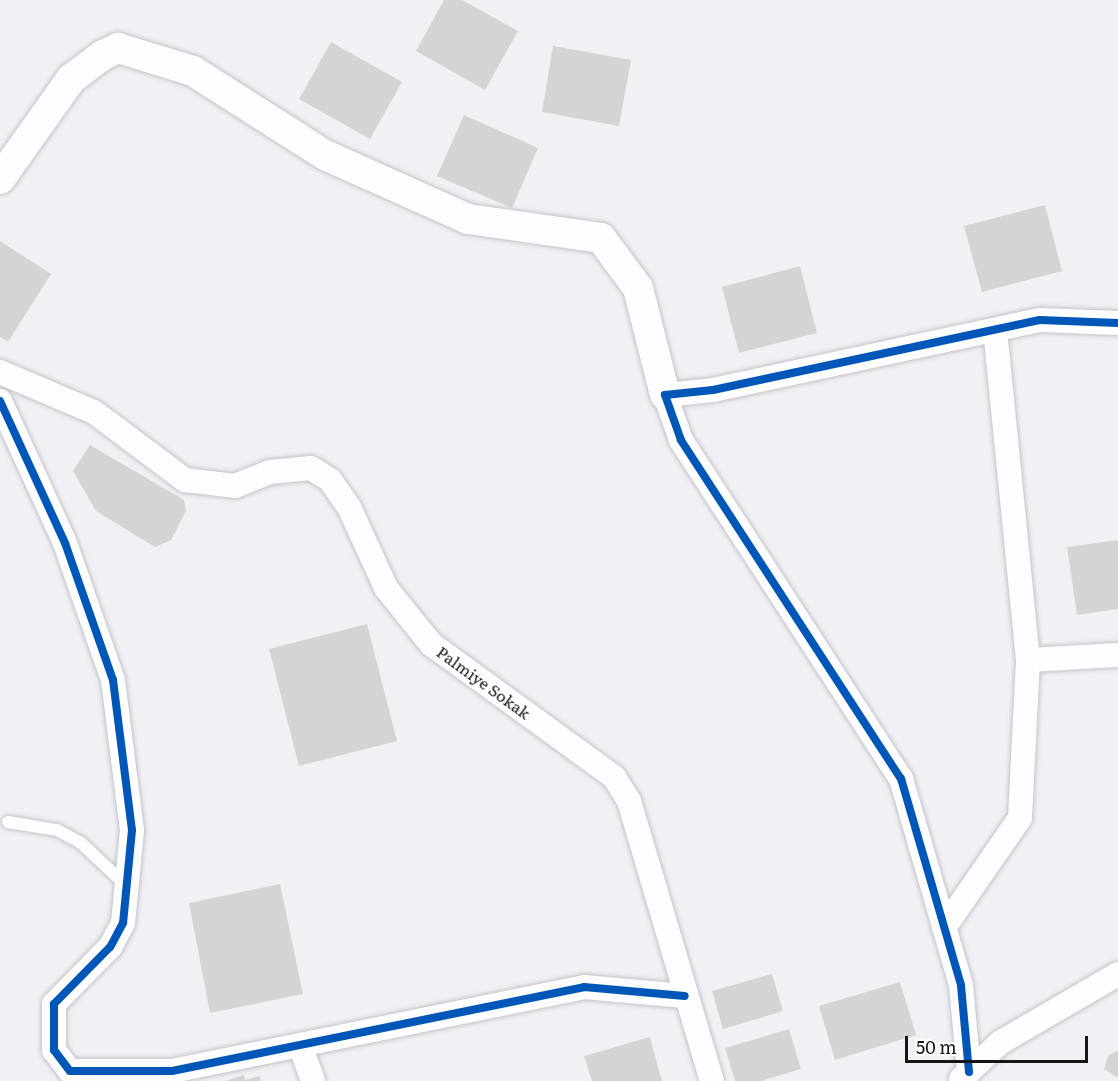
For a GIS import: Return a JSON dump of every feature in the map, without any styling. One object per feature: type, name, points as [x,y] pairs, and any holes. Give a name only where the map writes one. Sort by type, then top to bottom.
[{"type":"street","points":[[0,179],[71,79],[103,55],[118,48],[193,71],[325,155],[468,219],[601,238],[638,288],[665,395],[681,440],[901,779],[961,985],[964,1077]]},
{"type":"street","points":[[665,395],[713,390],[995,332],[1040,320],[1118,323]]},
{"type":"street","points":[[944,928],[1020,818],[1028,660],[995,332]]},
{"type":"street","name":"Palmiye Sokak","points":[[0,372],[94,412],[185,480],[235,486],[270,472],[311,468],[330,480],[349,507],[386,588],[431,644],[614,777],[629,801],[712,1081]]},
{"type":"street","points":[[0,401],[65,543],[113,680],[132,831],[129,888],[123,923],[110,946],[54,1004],[54,1050],[70,1071],[109,1076],[172,1071],[584,987],[685,996]]},
{"type":"street","points":[[1028,660],[1118,655]]},
{"type":"street","points":[[964,1077],[1002,1042],[1118,975]]},
{"type":"street","points":[[300,1045],[313,1081]]},
{"type":"lane","points":[[8,822],[57,830],[81,843],[129,888]]},
{"type":"building","points":[[444,0],[462,0],[518,31],[485,90],[416,51]]},
{"type":"building","points":[[331,42],[402,82],[370,139],[299,99]]},
{"type":"building","points":[[553,46],[631,60],[619,126],[542,112]]},
{"type":"building","points":[[464,115],[538,148],[512,208],[437,176]]},
{"type":"building","points":[[1045,205],[1062,271],[982,292],[964,226]]},
{"type":"building","points":[[0,241],[51,274],[8,342],[0,337]]},
{"type":"building","points":[[800,266],[817,333],[739,353],[722,287]]},
{"type":"building","points":[[90,445],[184,500],[186,511],[171,540],[155,547],[96,511],[73,471]]},
{"type":"building","points":[[1118,540],[1118,609],[1077,615],[1067,547]]},
{"type":"building","points":[[367,624],[397,741],[299,766],[269,649]]},
{"type":"building","points":[[280,884],[303,994],[210,1013],[189,903]]},
{"type":"building","points":[[772,974],[783,1011],[723,1029],[712,991]]},
{"type":"building","points":[[900,982],[916,1035],[835,1060],[819,1006]]},
{"type":"building","points":[[789,1029],[801,1069],[761,1081],[735,1081],[725,1048]]},
{"type":"building","points":[[650,1037],[662,1081],[592,1081],[584,1056]]},
{"type":"building","points":[[1118,1050],[1118,1078],[1104,1069],[1108,1056]]},
{"type":"building","points":[[244,1075],[245,1080],[260,1076],[261,1081],[225,1081]]},
{"type":"cycle path","points":[[969,1072],[961,985],[901,779],[681,440],[665,395],[713,390],[1040,320],[1118,323]]},
{"type":"cycle path","points":[[0,401],[65,543],[113,680],[132,830],[123,923],[110,947],[54,1004],[54,1050],[70,1071],[172,1071],[584,987],[685,996]]}]
